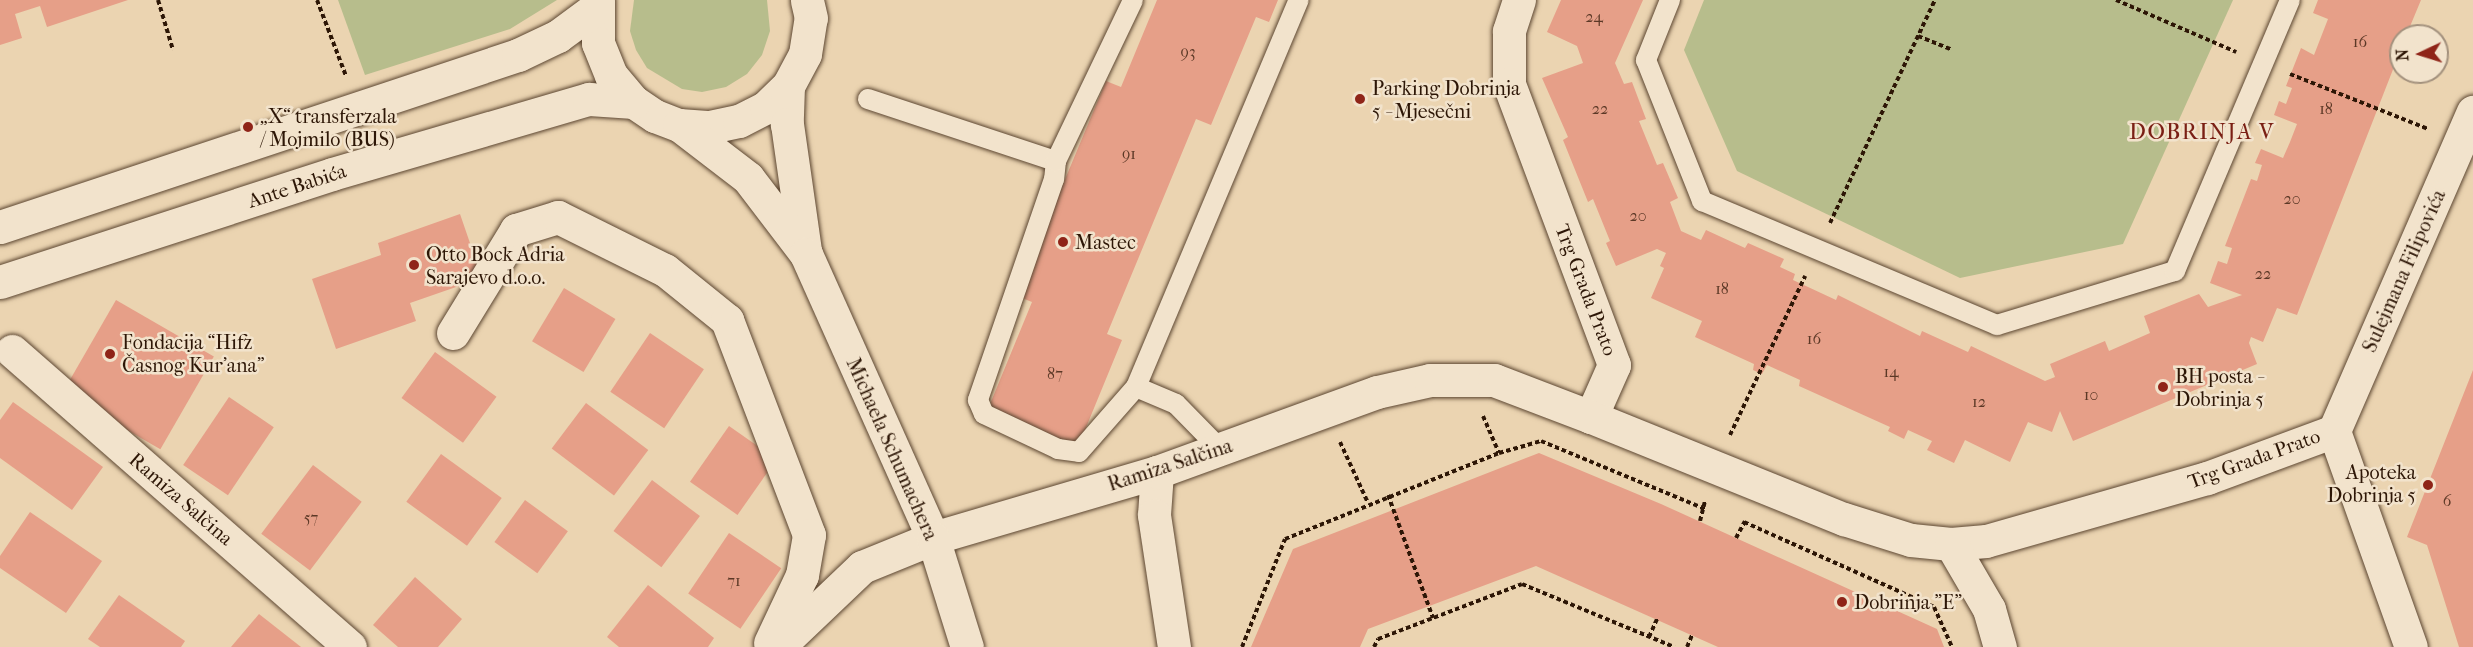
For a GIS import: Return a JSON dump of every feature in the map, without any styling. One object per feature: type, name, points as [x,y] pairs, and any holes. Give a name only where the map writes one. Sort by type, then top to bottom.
[{"type":"street","name":"Trg Grada Prato","points":[[1519,0],[1509,31],[1509,84],[1614,365],[1591,417],[1844,519],[1911,540],[1951,544],[1986,541],[2207,478],[2334,431],[2411,647]]},
{"type":"street","points":[[597,4],[602,54],[611,75],[634,102],[655,116],[679,125],[710,127],[739,121],[766,107],[788,86],[805,54],[816,6]]},
{"type":"street","points":[[0,227],[518,55],[558,36],[597,4]]},
{"type":"street","points":[[788,86],[787,124],[806,254]]},
{"type":"street","name":"Ante Babića","points":[[0,282],[332,174],[589,99],[634,102]]},
{"type":"street","name":"Sulejmana Filipovića","points":[[2334,431],[2473,112]]},
{"type":"street","points":[[679,125],[748,178],[806,254]]},
{"type":"street","points":[[453,333],[516,230],[558,217],[665,270],[727,320],[809,535],[802,575],[768,647]]},
{"type":"street","name":"Michaela Schumachera","points":[[806,254],[933,538],[967,647]]},
{"type":"street","name":"Ramiza Salčina","points":[[12,351],[350,647]]},
{"type":"street","name":"Ramiza Salčina","points":[[778,647],[862,567],[933,538],[1157,472],[1377,392],[1430,380],[1494,380],[1591,417]]},
{"type":"street","points":[[1157,472],[1154,515],[1174,647]]},
{"type":"street","points":[[1951,544],[1989,609],[2000,647]]},
{"type":"lane","points":[[1133,0],[1056,161],[1054,179],[978,400],[984,414],[998,423],[1058,449],[1079,452],[1136,387],[1299,0]]},
{"type":"lane","points":[[1670,0],[1646,60],[1702,201],[1997,325],[2175,271],[2290,0]]},
{"type":"lane","points":[[868,99],[1056,161]]},
{"type":"lane","points":[[1136,387],[1176,404],[1221,449]]},
{"type":"path","points":[[158,0],[173,50]]},
{"type":"path","points":[[317,0],[346,77]]},
{"type":"path","points":[[1918,36],[1950,49]]},
{"type":"path","points":[[1479,407],[1499,453]]},
{"type":"path","points":[[1335,430],[1368,503]]},
{"type":"path","points":[[1242,647],[1285,539],[1368,503],[1499,453],[1540,441],[1705,509]]},
{"type":"path","points":[[1388,495],[1433,618]]},
{"type":"path","points":[[1744,522],[1934,607],[1952,647]]},
{"type":"path","points":[[1374,647],[1378,639],[1522,584],[1674,647]]},
{"type":"path","points":[[1649,637],[1657,620]]},
{"type":"path","points":[[1687,647],[1692,635]]},
{"type":"green space","points":[[338,0],[557,0],[510,29],[365,75]]},
{"type":"green space","points":[[634,0],[767,0],[770,31],[762,55],[747,74],[726,87],[702,92],[682,89],[647,68],[636,50],[630,31]]},
{"type":"green space","points":[[1704,0],[2233,0],[2123,244],[1960,278],[1737,171],[1684,50]]},
{"type":"building","points":[[0,0],[128,0],[47,27],[40,6],[15,14],[22,38],[0,45]]},
{"type":"building","points":[[1157,0],[1278,0],[1269,22],[1256,17],[1211,125],[1196,119],[1107,334],[1122,340],[1078,447],[988,409],[1032,302],[1017,296],[1061,189],[1106,81],[1121,87]]},
{"type":"building","points":[[1561,0],[1643,0],[1615,63],[1624,84],[1632,82],[1646,119],[1639,121],[1657,165],[1663,163],[1678,198],[1670,202],[1681,231],[1701,240],[1706,230],[1745,248],[1748,243],[1784,259],[1780,267],[1795,274],[1793,280],[1836,300],[1838,295],[1920,336],[1922,331],[1968,352],[1971,346],[2045,381],[2055,377],[2050,364],[2105,341],[2109,351],[2150,333],[2144,316],[2199,294],[2208,307],[2242,295],[2210,283],[2218,261],[2227,264],[2232,248],[2225,246],[2251,179],[2257,181],[2262,165],[2255,163],[2261,149],[2283,158],[2297,124],[2274,115],[2279,101],[2286,104],[2292,88],[2286,86],[2301,48],[2314,55],[2328,19],[2313,13],[2318,0],[2421,0],[2411,24],[2389,24],[2389,80],[2297,315],[2277,308],[2263,342],[2251,337],[2249,343],[2257,364],[2073,441],[2060,411],[2052,432],[2028,422],[2010,462],[1965,440],[1954,463],[1927,450],[1932,441],[1908,430],[1904,439],[1888,431],[1890,427],[1799,386],[1800,380],[1767,365],[1762,374],[1753,370],[1754,364],[1695,337],[1702,321],[1651,298],[1664,268],[1660,266],[1666,253],[1657,249],[1616,266],[1606,243],[1610,241],[1593,199],[1588,202],[1563,140],[1568,137],[1542,78],[1583,63],[1577,46],[1547,32]]},
{"type":"building","points":[[460,214],[482,278],[410,303],[416,321],[336,349],[312,279],[381,255],[378,243]]},
{"type":"building","points":[[564,288],[615,319],[583,372],[532,341]]},
{"type":"building","points":[[116,300],[214,356],[160,449],[63,393]]},
{"type":"building","points":[[650,333],[704,369],[664,428],[610,392]]},
{"type":"building","points":[[435,352],[496,397],[463,443],[401,398]]},
{"type":"building","points":[[2473,370],[2473,647],[2459,647],[2427,545],[2407,537]]},
{"type":"building","points":[[229,397],[274,427],[228,495],[183,465]]},
{"type":"building","points":[[13,402],[103,467],[72,510],[0,458],[0,420]]},
{"type":"building","points":[[586,403],[648,450],[614,495],[552,449]]},
{"type":"building","points":[[729,426],[777,459],[738,515],[690,482]]},
{"type":"building","points":[[1539,453],[1661,504],[1937,629],[1944,647],[1718,647],[1536,566],[1368,629],[1360,647],[1251,647],[1293,549]]},
{"type":"building","points":[[441,454],[502,498],[467,546],[406,502]]},
{"type":"building","points":[[313,465],[362,502],[310,570],[261,534]]},
{"type":"building","points":[[652,480],[700,516],[661,567],[613,531]]},
{"type":"building","points":[[525,500],[568,531],[537,573],[494,542]]},
{"type":"building","points":[[30,512],[102,561],[66,613],[0,568],[0,556]]},
{"type":"building","points":[[729,533],[781,568],[740,629],[688,594]]},
{"type":"building","points":[[415,577],[462,619],[438,647],[398,647],[373,625]]},
{"type":"building","points":[[648,585],[714,638],[708,647],[619,647],[607,637]]},
{"type":"building","points":[[119,595],[185,641],[181,647],[100,647],[88,639]]},
{"type":"building","points":[[259,614],[301,647],[231,647]]},
{"type":"place","name":"Parking Dobrinja 5 - Mjesečni","points":[[1360,99]]},
{"type":"place","name":"„X“ transferzala / Mojmilo (BUS)","points":[[248,127]]},
{"type":"place","name":"Mastec","points":[[1063,242]]},
{"type":"place","name":"Otto Bock Adria Sarajevo d.o.o.","points":[[414,265]]},
{"type":"place","name":"Fondacija “Hifz Časnog Kur’ana”","points":[[110,354]]},
{"type":"place","name":"BH posta - Dobrinja 5","points":[[2163,387]]},
{"type":"place","name":"Apoteka Dobrinja 5","points":[[2428,485]]},
{"type":"place","name":"Dobrinja \"E\"","points":[[1842,602]]},
{"type":"district","name":"DOBRINJA V","points":[[2202,133]]}]
